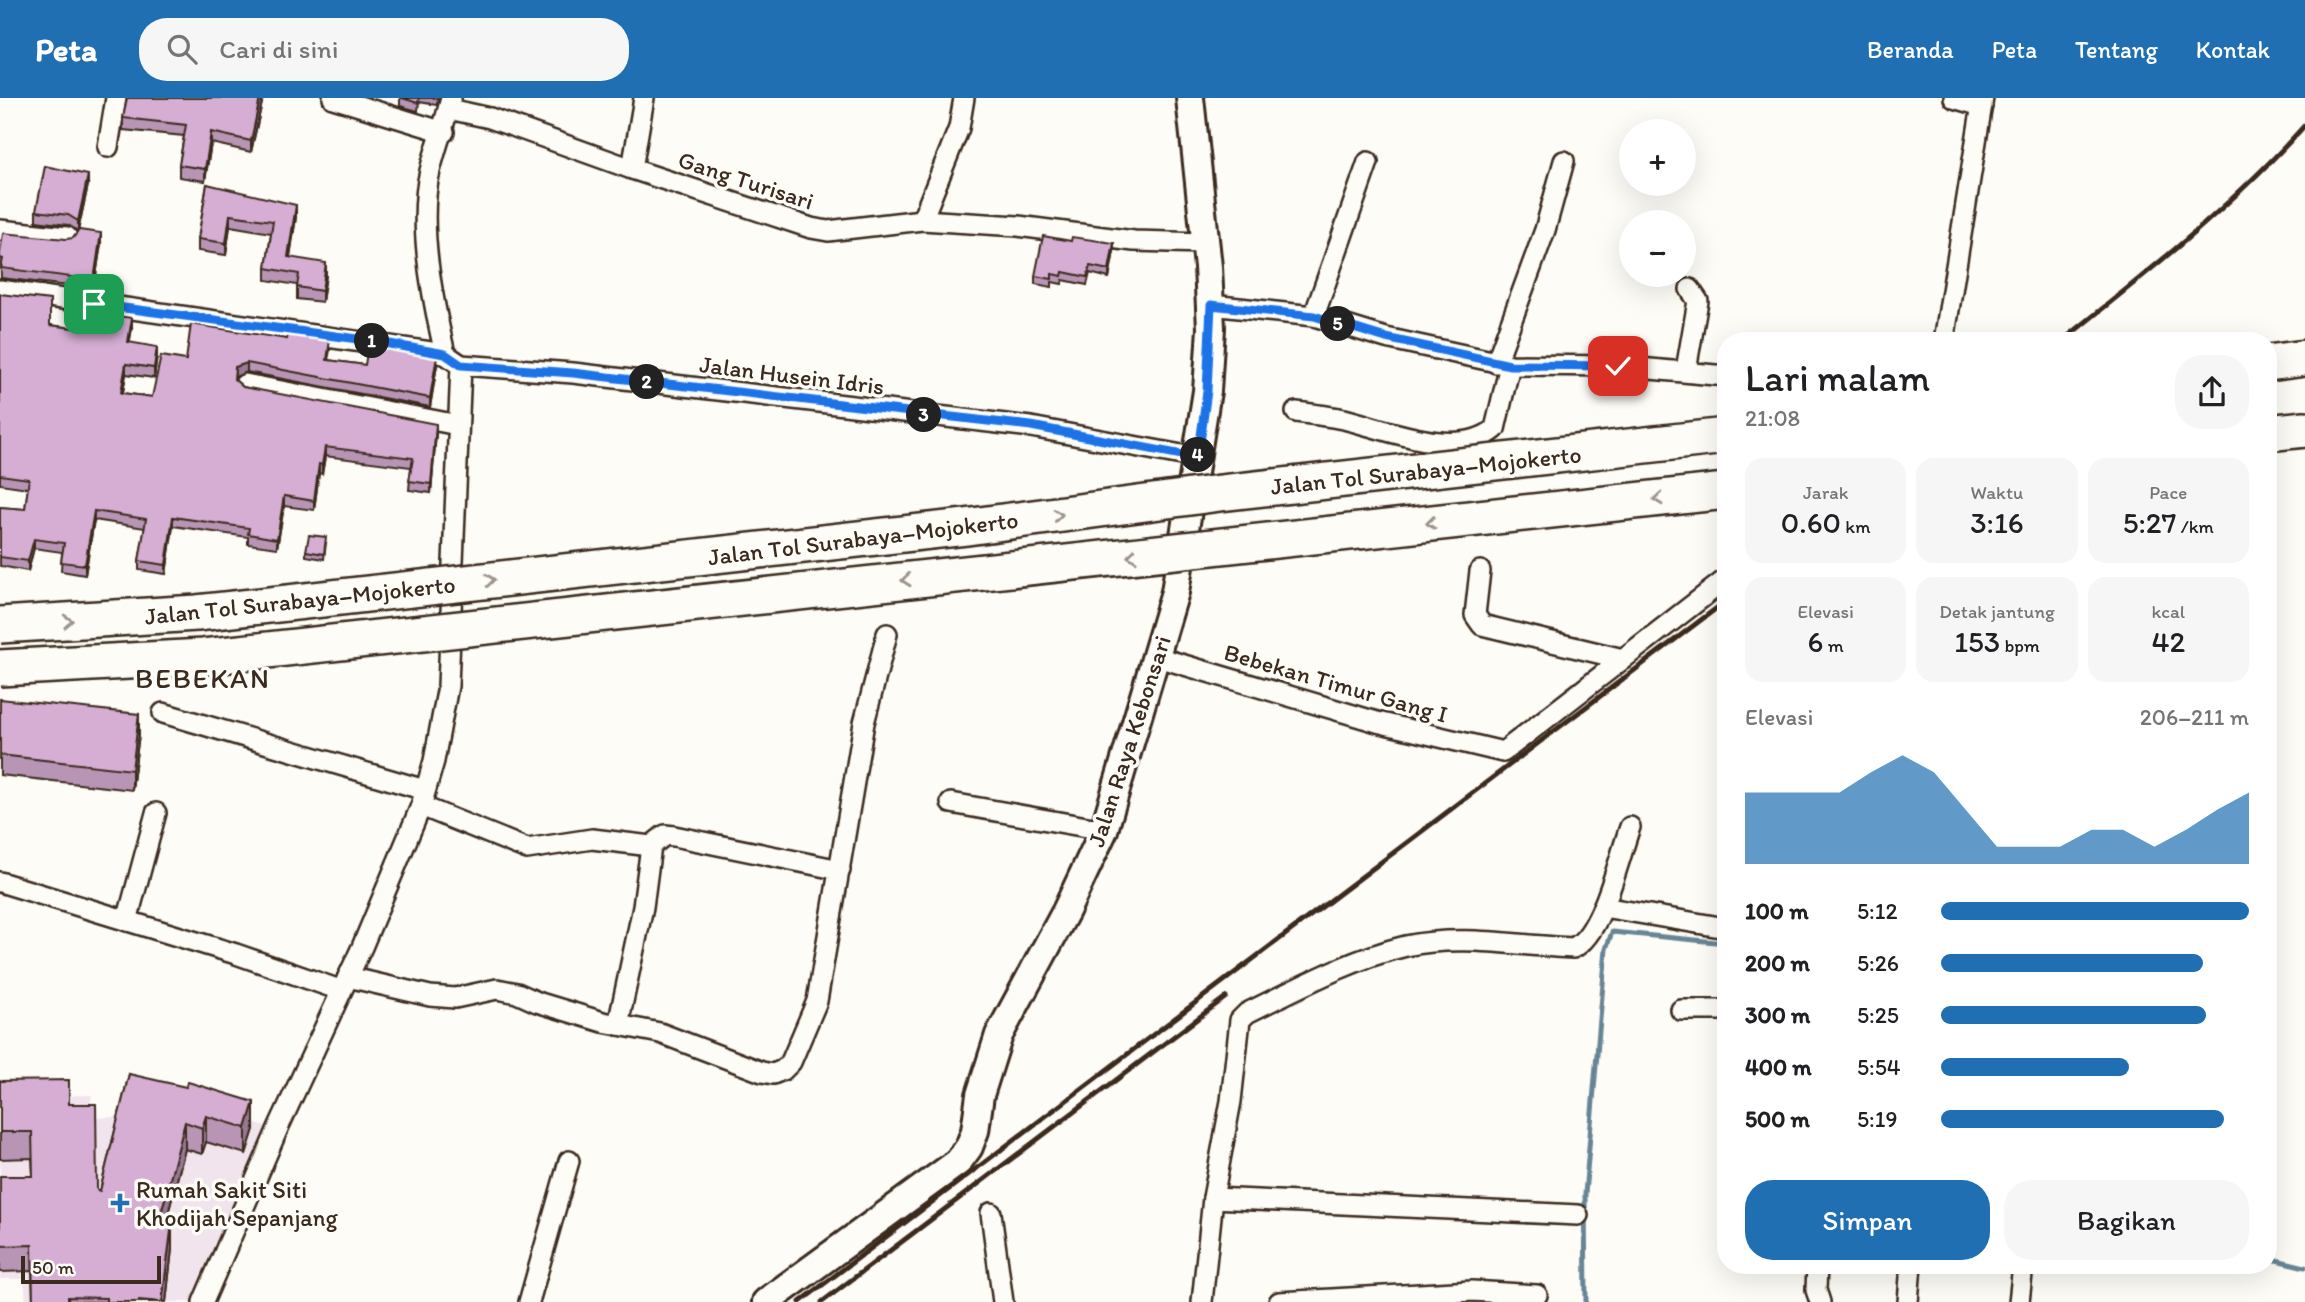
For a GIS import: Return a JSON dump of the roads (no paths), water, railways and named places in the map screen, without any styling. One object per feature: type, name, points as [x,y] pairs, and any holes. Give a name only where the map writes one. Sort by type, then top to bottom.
[{"type":"highway","points":[[2277,362],[2305,358]]},
{"type":"highway","points":[[2277,384],[2305,382]]},
{"type":"highway","points":[[2277,432],[2305,429]]},
{"type":"highway","name":"Jalan Tol Surabaya–Mojokerto","points":[[0,625],[224,610],[966,527],[1220,494],[1717,437]]},
{"type":"highway","name":"Jalan Tol Surabaya–Mojokerto","points":[[0,668],[203,657],[1717,492]]},
{"type":"main road","name":"Jalan Raya Kebonsari","points":[[766,1302],[958,1162],[969,1147],[980,1095],[999,1035],[1066,911],[1104,830],[1175,592],[1207,391],[1211,305],[1190,98]]},
{"type":"street","points":[[108,147],[116,98]]},
{"type":"street","points":[[333,98],[444,132]]},
{"type":"street","points":[[632,169],[644,98]]},
{"type":"street","points":[[922,220],[959,128],[964,98]]},
{"type":"street","points":[[1945,332],[1982,102],[1954,98]]},
{"type":"street","points":[[202,1302],[344,984],[423,798],[434,761],[448,686],[458,425],[453,359],[437,322],[426,230],[430,172],[444,132],[450,103]]},
{"type":"street","name":"Gang Turisari","points":[[450,103],[632,169],[811,228],[828,231],[922,220],[1017,226],[1134,241],[1205,243]]},
{"type":"street","points":[[1296,412],[1342,419],[1418,439],[1445,443],[1478,438],[1495,429],[1503,364],[1564,161]]},
{"type":"street","points":[[1314,316],[1368,162]]},
{"type":"street","points":[[0,230],[67,237]]},
{"type":"street","points":[[1686,370],[1698,301],[1690,289]]},
{"type":"street","name":"Jalan Husein Idris","points":[[0,290],[453,359],[1031,426],[1198,458]]},
{"type":"street","points":[[1211,305],[1314,316],[1386,338],[1503,364],[1618,366],[1717,375]]},
{"type":"street","points":[[245,384],[458,425]]},
{"type":"street","points":[[1480,571],[1475,615],[1482,625],[1623,659],[1717,586]]},
{"type":"street","points":[[0,882],[344,984],[455,998],[497,989],[517,993],[537,1002],[618,1025],[660,1033],[773,1074],[783,1070],[791,1062],[817,1001],[864,723],[887,634]]},
{"type":"street","name":"Bebekan Timur Gang I","points":[[1157,657],[1377,722],[1503,752],[1623,659]]},
{"type":"street","points":[[163,713],[423,798],[527,849],[592,839],[651,846]]},
{"type":"street","points":[[950,803],[1104,830]]},
{"type":"street","points":[[127,921],[156,813]]},
{"type":"street","points":[[1202,1302],[1213,1198],[1231,1101],[1237,1031],[1247,1013],[1350,965],[1407,946],[1473,940],[1573,948],[1584,943],[1603,907],[1630,827]]},
{"type":"street","points":[[618,1025],[643,906],[651,846],[665,835],[840,870]]},
{"type":"street","points":[[1603,907],[1717,927]]},
{"type":"street","points":[[1681,1010],[1717,1010]]},
{"type":"street","points":[[529,1302],[569,1161]]},
{"type":"street","points":[[1213,1198],[1578,1215]]},
{"type":"street","points":[[991,1213],[1003,1302]]},
{"type":"street","points":[[1817,1274],[1816,1290],[1820,1302]]},
{"type":"street","points":[[1908,1302],[1910,1274]]},
{"type":"street","points":[[2019,1302],[2022,1274]]},
{"type":"street","points":[[1279,1302],[1472,1291],[1537,1295]]},
{"type":"waterway","points":[[1586,1302],[1585,1194],[1606,949],[1612,932],[1717,942]]},
{"type":"waterway","points":[[2277,1260],[2305,1267]]},
{"type":"railway","points":[[2073,332],[2218,211],[2305,125]]},
{"type":"railway","points":[[800,1302],[1717,608]]},
{"type":"railway","points":[[822,1302],[1226,997]]},
{"type":"place","name":"Rumah Sakit Siti Khodijah Sepanjang","points":[[120,1203]]},
{"type":"district","name":"BEBEKAN","points":[[203,678]]}]
